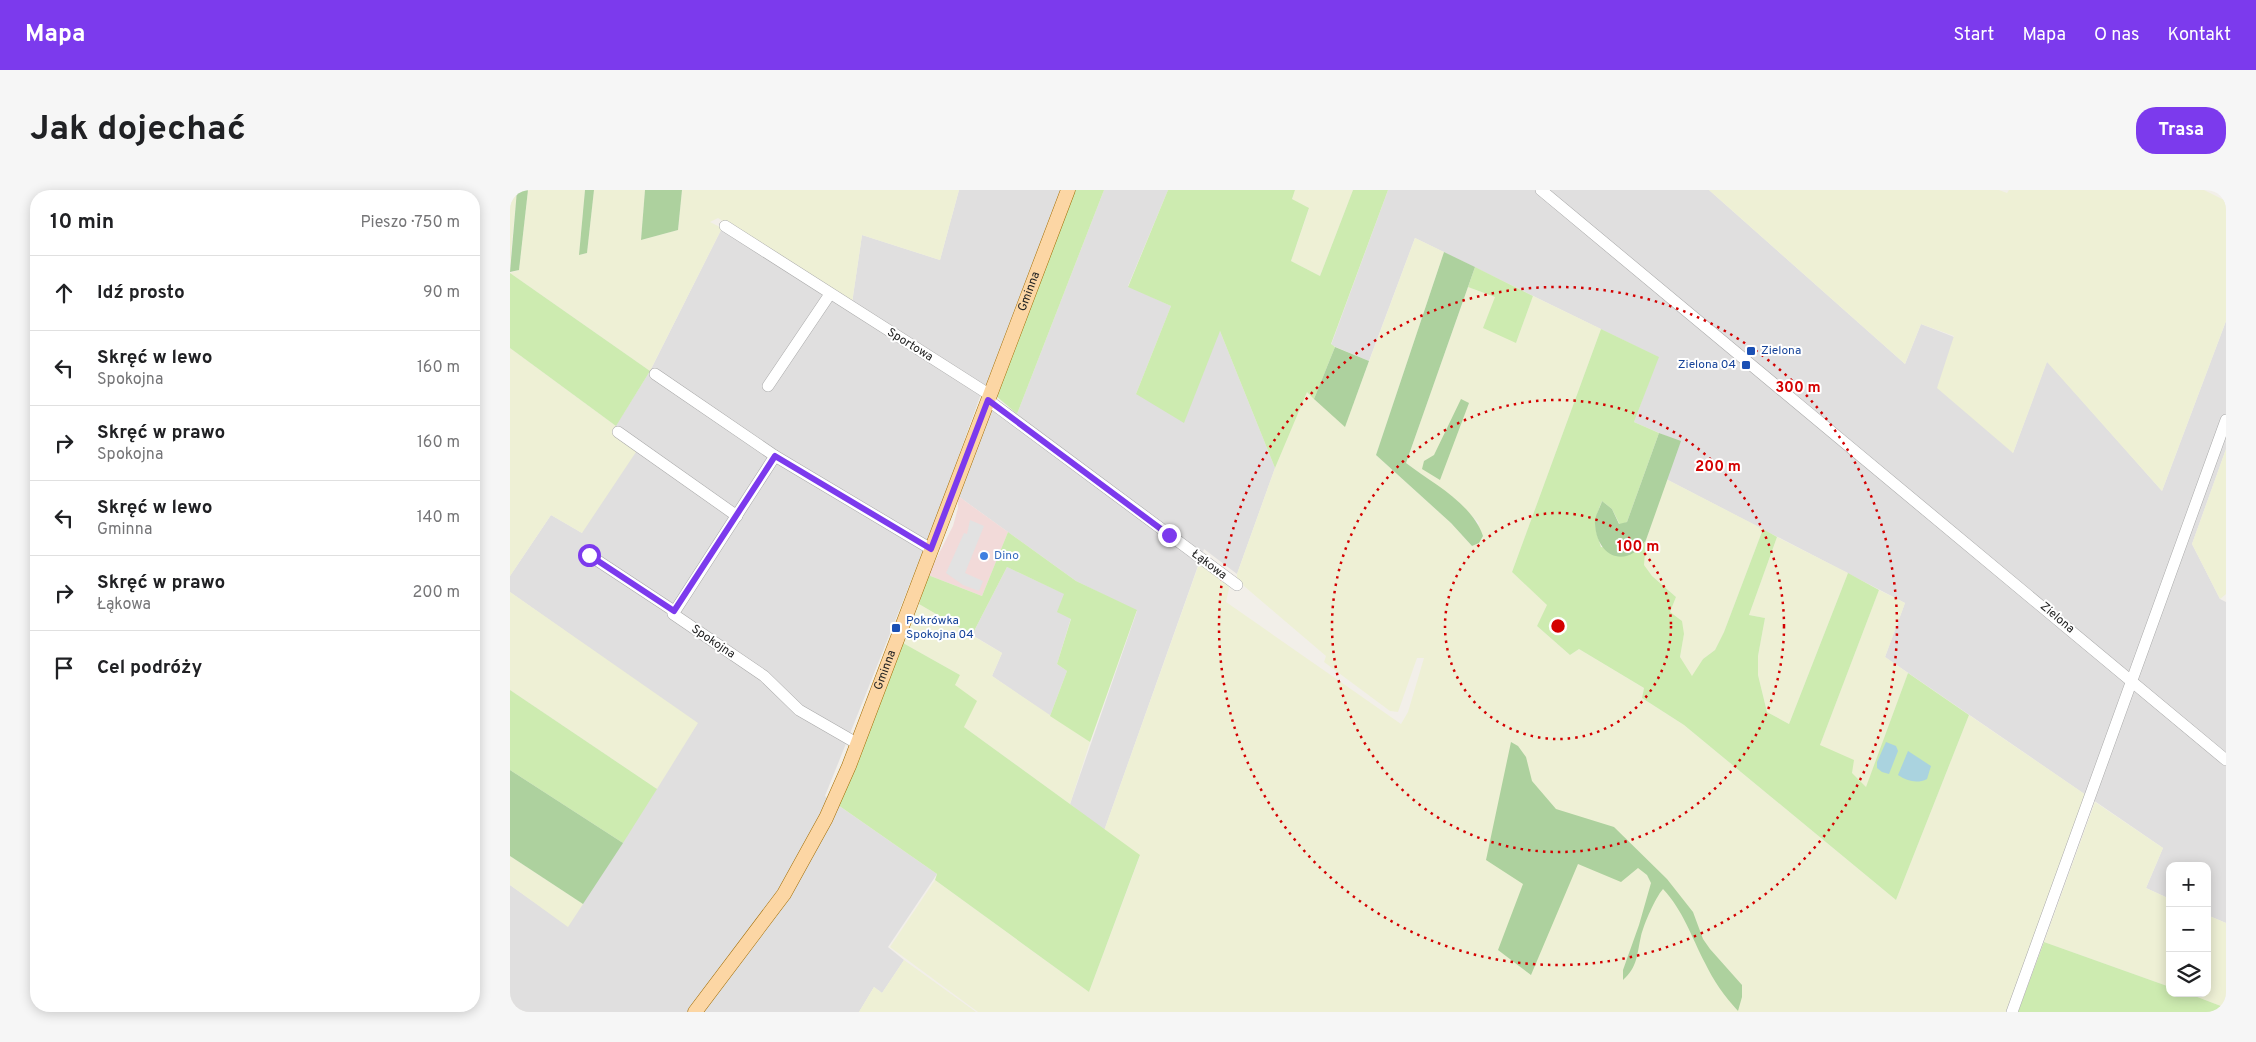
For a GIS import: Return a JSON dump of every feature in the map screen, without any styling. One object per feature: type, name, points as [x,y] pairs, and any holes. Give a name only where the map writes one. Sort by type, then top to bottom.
[{"type":"main road","name":"Gminna","points":[[695,1012],[766,918],[798,870],[826,818],[858,744],[1068,190]]},
{"type":"street","name":"Zielona","points":[[1541,190],[2226,760]]},
{"type":"street","name":"Sportowa","points":[[725,226],[989,398]]},
{"type":"street","points":[[768,386],[830,294]]},
{"type":"street","points":[[655,374],[775,456],[931,549]]},
{"type":"street","name":"Łąkowa","points":[[989,398],[1237,586]]},
{"type":"street","points":[[2012,1012],[2133,682],[2226,420]]},
{"type":"street","points":[[618,432],[737,516]]},
{"type":"street","points":[[674,611],[775,456]]},
{"type":"street","name":"Spokojna","points":[[589,555],[674,611],[673,614],[764,676],[795,707],[858,744]]},
{"type":"shaded area","points":[[959,190],[1060,190],[985,388],[852,303],[862,235],[940,260]]},
{"type":"shaded area","points":[[1104,190],[1168,190],[1128,286],[1171,306],[1136,394],[1220,331],[1275,468],[1237,574],[1204,549],[1104,831],[1070,804],[1137,611],[1076,581],[958,496],[991,409],[1064,451],[1017,414]]},
{"type":"shaded area","points":[[1388,190],[1709,190],[1905,364],[1921,324],[1954,337],[2013,453],[2047,361],[2162,491],[2226,321],[2226,449],[2192,544],[2220,599],[2226,602],[2226,923],[2211,917],[2211,862],[2166,862],[2166,897],[2146,888],[2163,848],[1885,657],[1905,603],[1666,479],[1680,442],[1634,422],[1658,357],[1415,238],[1369,361],[1331,345]]},
{"type":"shaded area","points":[[722,228],[981,394],[937,516],[825,796],[937,874],[888,947],[904,960],[882,993],[874,987],[859,1012],[510,1012],[510,885],[568,926],[697,724],[510,592],[510,576],[551,515],[582,533],[613,430],[650,371]]},
{"type":"shaded area","points":[[958,496],[1008,532],[982,596],[928,575],[953,526],[958,508]]},
{"type":"shaded area","points":[[970,520],[984,526],[965,573],[983,581],[979,591],[963,585],[946,573],[964,533],[967,534]]},
{"type":"shaded area","points":[[1007,567],[1065,594],[1071,618],[1057,664],[1067,671],[1050,716],[992,676],[1002,653],[972,635]]},
{"type":"green space","points":[[510,190],[517,190],[510,264]]},
{"type":"green space","points":[[517,190],[528,190],[519,270],[510,272]]},
{"type":"green space","points":[[528,190],[585,190],[579,255],[587,253],[594,190],[645,190],[641,240],[678,230],[682,190],[959,190],[940,260],[862,235],[852,303],[718,218],[710,222],[722,228],[650,371],[510,273],[519,270]]},
{"type":"green space","points":[[585,190],[594,190],[587,253],[579,255]]},
{"type":"green space","points":[[645,190],[682,190],[678,230],[641,240]]},
{"type":"green space","points":[[1073,190],[1104,190],[1017,414],[996,396]]},
{"type":"green space","points":[[1168,190],[1295,190],[1292,199],[1309,208],[1291,261],[1320,276],[1353,190],[1388,190],[1331,344],[1335,347],[1314,399],[1307,392],[1275,468],[1220,331],[1184,423],[1136,394],[1171,306],[1128,287]]},
{"type":"green space","points":[[1295,190],[1353,190],[1320,276],[1291,261],[1309,209],[1292,199]]},
{"type":"green space","points":[[1709,190],[1999,190],[2007,193],[2009,190],[2204,190],[2226,201],[2226,321],[2162,491],[2047,362],[2013,453],[1937,388],[1954,336],[1921,324],[1905,364]]},
{"type":"green space","points":[[1415,238],[1444,252],[1376,455],[1451,523],[1472,546],[1479,523],[1454,498],[1406,463],[1468,287],[1495,297],[1516,343],[1533,296],[1601,329],[1512,572],[1548,605],[1537,626],[1570,655],[1579,649],[1644,688],[1642,698],[1684,725],[1896,900],[1969,715],[2086,795],[2006,1012],[978,1012],[890,947],[935,880],[1089,992],[1140,856],[1104,831],[1200,561],[1230,584],[1226,602],[1401,724],[1408,712],[1424,658],[1417,658],[1398,712],[1390,711],[1324,662],[1326,656],[1237,580],[1237,574],[1275,468],[1307,391],[1345,426]]},
{"type":"green space","points":[[1444,252],[1475,267],[1406,463],[1450,495],[1470,513],[1478,524],[1483,536],[1479,543],[1472,546],[1451,523],[1376,455]]},
{"type":"green space","points":[[1475,267],[1533,296],[1516,343],[1483,328],[1495,297],[1468,287]]},
{"type":"green space","points":[[510,273],[650,371],[616,426],[510,348]]},
{"type":"green space","points":[[1601,329],[1659,357],[1634,422],[1659,433],[1627,522],[1620,525],[1612,509],[1602,501],[1596,519],[1597,534],[1601,547],[1639,551],[1646,540],[1644,565],[1652,576],[1676,597],[1670,612],[1682,621],[1684,634],[1680,657],[1692,676],[1703,659],[1715,650],[1724,632],[1763,529],[1777,537],[1749,615],[1765,618],[1758,656],[1758,675],[1767,712],[1789,724],[1848,573],[1879,590],[1820,745],[1854,760],[1852,773],[1866,787],[1908,673],[1969,715],[1896,900],[1684,725],[1642,698],[1644,688],[1579,649],[1570,655],[1537,626],[1547,605],[1512,572]]},
{"type":"green space","points":[[1335,347],[1369,361],[1345,427],[1314,399]]},
{"type":"green space","points":[[510,348],[616,426],[614,430],[638,449],[582,533],[551,515],[510,576]]},
{"type":"green space","points":[[1461,399],[1469,403],[1440,480],[1422,469],[1424,461],[1434,455]]},
{"type":"green space","points":[[1659,433],[1681,441],[1646,540],[1630,555],[1614,556],[1601,545],[1597,536],[1596,515],[1602,501],[1612,509],[1619,524],[1627,522]]},
{"type":"green space","points":[[2226,449],[2226,594],[2220,599],[2192,544]]},
{"type":"green space","points":[[1666,479],[1763,529],[1724,632],[1715,650],[1703,659],[1693,677],[1686,669],[1680,657],[1684,634],[1670,612],[1676,597],[1652,576],[1643,565],[1646,540]]},
{"type":"green space","points":[[1008,532],[1076,581],[1137,610],[1090,742],[1050,716],[1067,671],[1057,664],[1071,619],[1057,612],[1064,594],[1007,567],[972,635],[919,604],[928,575],[982,596]]},
{"type":"green space","points":[[1777,537],[1848,573],[1789,724],[1767,712],[1758,675],[1758,656],[1765,618],[1749,615]]},
{"type":"green space","points":[[1879,590],[1905,603],[1885,657],[1908,673],[1866,788],[1820,745]]},
{"type":"green space","points":[[510,592],[698,723],[657,789],[510,690]]},
{"type":"green space","points":[[919,604],[1002,653],[992,676],[1090,742],[1070,804],[964,727],[954,685],[960,675],[903,643]]},
{"type":"green space","points":[[903,643],[960,675],[955,685],[977,701],[964,727],[1140,855],[1089,992],[935,880],[937,874],[838,805]]},
{"type":"green space","points":[[510,690],[657,789],[623,843],[510,770]]},
{"type":"green space","points":[[1511,742],[1518,746],[1526,757],[1532,781],[1556,809],[1614,827],[1667,879],[1693,912],[1703,939],[1710,949],[1742,985],[1742,997],[1738,1011],[1724,994],[1708,969],[1682,915],[1663,889],[1653,905],[1645,925],[1632,970],[1623,980],[1623,970],[1651,883],[1647,875],[1638,868],[1621,882],[1578,864],[1531,975],[1498,950],[1523,884],[1486,860]]},
{"type":"green space","points":[[510,770],[623,843],[583,904],[510,856]]},
{"type":"green space","points":[[2095,802],[2163,848],[2146,888],[2166,897],[2166,986],[2044,942]]},
{"type":"green space","points":[[510,856],[583,904],[568,927],[510,885]]},
{"type":"green space","points":[[2211,917],[2226,923],[2226,1008],[2197,997],[2211,997]]},
{"type":"green space","points":[[2044,942],[2166,986],[2166,997],[2197,997],[2226,1008],[2226,1012],[2018,1012]]},
{"type":"green space","points":[[904,960],[976,1012],[859,1012],[874,987],[882,993]]},
{"type":"water","points":[[1886,742],[1896,746],[1898,751],[1889,774],[1877,768],[1877,762]]},
{"type":"water","points":[[1908,751],[1931,766],[1927,779],[1912,781],[1898,775]]},
{"type":"place","name":"Zielona","points":[[1751,351]]},
{"type":"place","name":"Zielona 04","points":[[1746,365]]},
{"type":"place","name":"Dino","points":[[984,556]]},
{"type":"place","name":"Pokrówka Spokojna 04","points":[[896,628]]},
{"type":"route","points":[[589,555],[674,611],[775,456],[921,545],[931,549],[988,400],[1169,535]]}]
